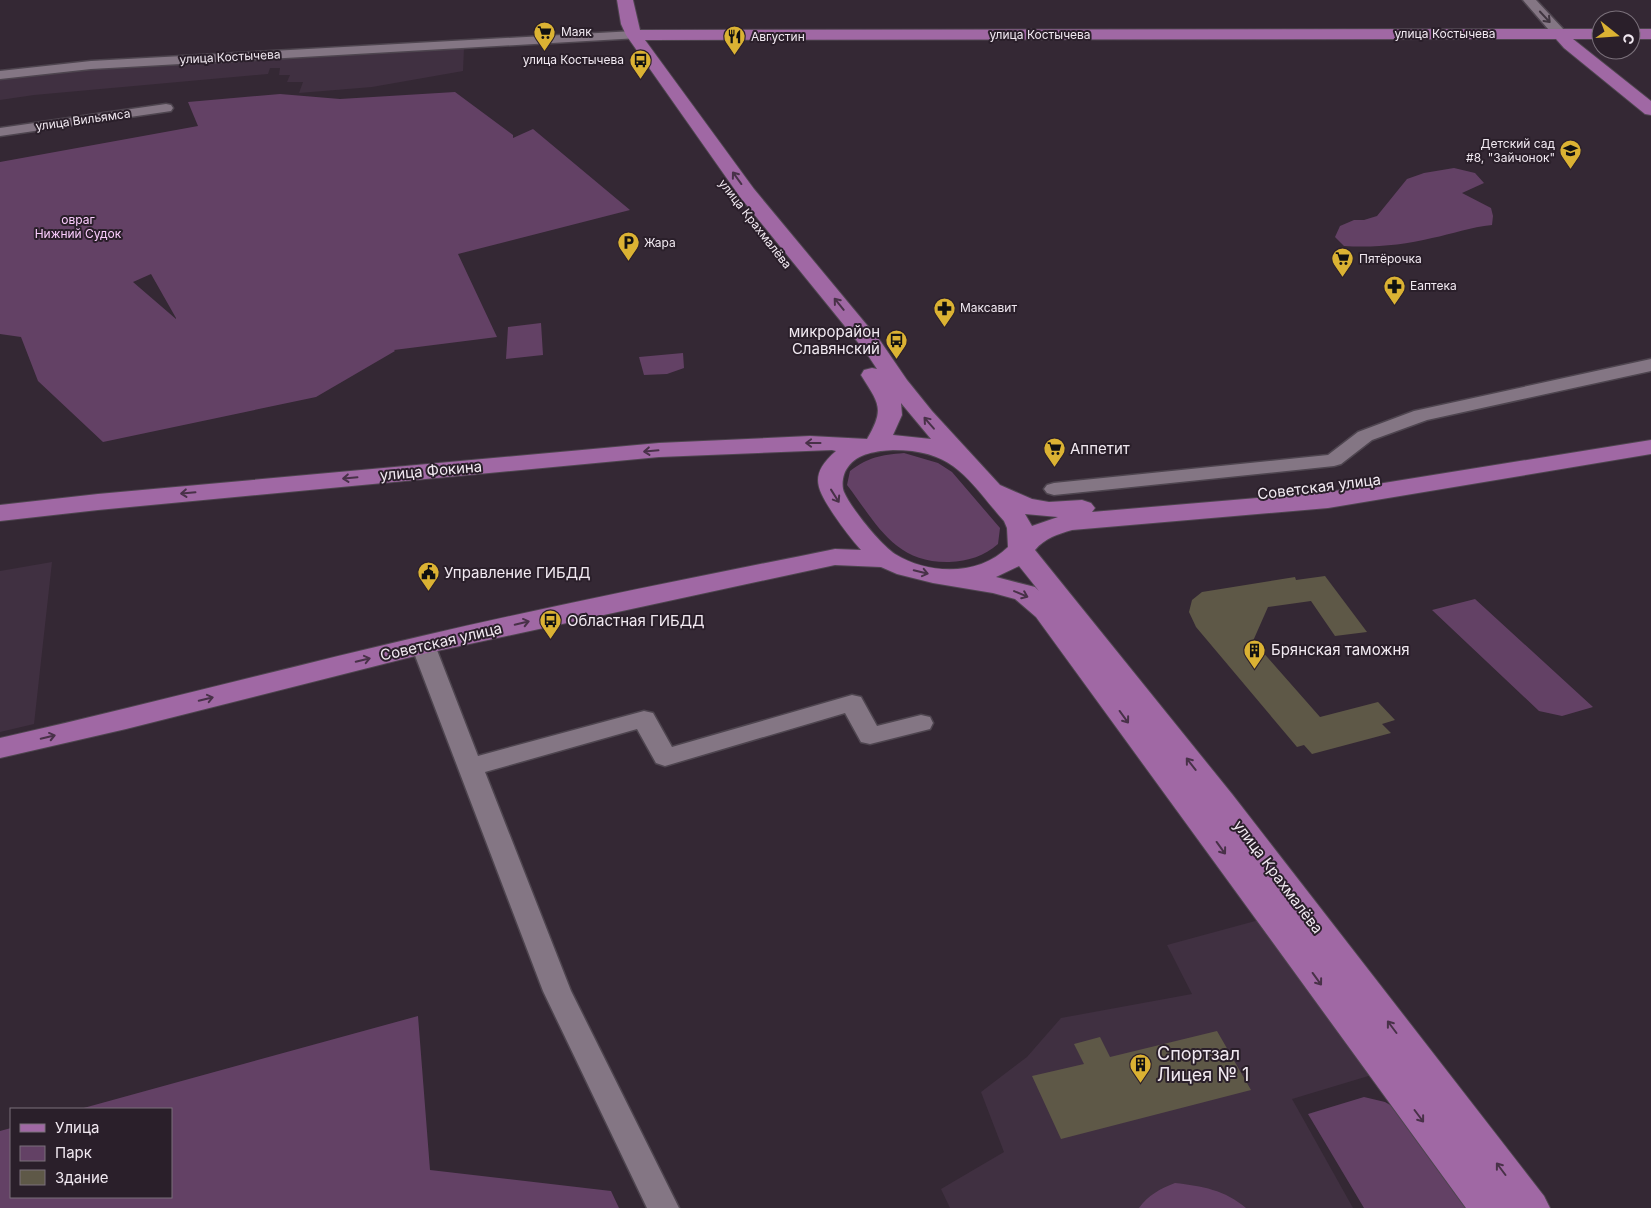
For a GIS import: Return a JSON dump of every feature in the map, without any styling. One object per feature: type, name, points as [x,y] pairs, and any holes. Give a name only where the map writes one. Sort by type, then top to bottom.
[{"type":"main road","name":"улица Крахмалёва","points":[[610,0],[614,25],[626,36],[673,92],[747,193],[873,347],[899,385],[961,459]]},
{"type":"main road","name":"улица Крахмалёва","points":[[625,0],[629,24],[624,51],[732,196],[854,350],[892,406],[892,416],[869,445]]},
{"type":"main road","points":[[1560,34],[1570,45],[1651,110]]},
{"type":"main road","name":"улица Костычева","points":[[626,36],[1591,34]]},
{"type":"main road","name":"Советская улица","points":[[989,489],[1025,506],[1049,510],[1186,502],[1320,488],[1651,435]]},
{"type":"main road","points":[[958,578],[981,574],[1007,563],[1021,550],[1020,528],[1016,519],[961,459],[947,451],[920,443],[896,441],[869,445],[838,462],[831,474],[829,483],[831,491],[859,532],[885,559],[915,570],[1025,593],[1046,611],[1488,1208]]},
{"type":"main road","name":"улица Фокина","points":[[0,513],[117,500],[660,450],[810,443],[869,445]]},
{"type":"main road","name":"Советская улица","points":[[1021,550],[1032,537],[1045,530],[1070,522],[1328,500],[1651,447]]},
{"type":"main road","name":"улица Крахмалёва","points":[[1021,550],[1227,810],[1530,1208]]},
{"type":"main road","name":"Советская улица","points":[[0,748],[126,719],[423,645],[836,557],[885,559]]},
{"type":"street","points":[[1529,0],[1560,34]]},
{"type":"street","name":"улица Костычева","points":[[0,75],[101,64],[626,36]]},
{"type":"street","name":"улица Вильямса","points":[[0,132],[166,108]]},
{"type":"street","points":[[1054,490],[1334,460],[1365,436],[1422,416],[1651,364]]},
{"type":"street","points":[[423,645],[557,991],[663,1208]]},
{"type":"street","points":[[470,766],[644,719],[665,757],[852,704],[870,736],[921,723]]},
{"type":"shaded area","points":[[464,48],[463,71],[372,87],[299,93],[303,82],[287,82],[290,75],[279,75],[280,68],[270,68],[268,74],[34,95],[0,100],[0,79],[49,72]]},
{"type":"shaded area","points":[[52,562],[34,724],[0,732],[0,571]]},
{"type":"shaded area","points":[[1270,917],[1385,1071],[1292,1099],[1353,1208],[950,1208],[941,1189],[1004,1152],[981,1092],[1027,1057],[1061,1018],[1192,994],[1167,945]]},
{"type":"green space","name":"овраг Нижний Судок","points":[[455,92],[513,135],[513,138],[533,129],[630,210],[458,254],[497,337],[394,350],[316,397],[103,442],[38,381],[21,337],[0,334],[0,162],[198,126],[188,102],[280,94],[340,99]],"holes":[[[151,274],[176,319],[133,282]]]},
{"type":"green space","points":[[1454,168],[1475,173],[1484,183],[1462,193],[1491,208],[1493,216],[1492,225],[1399,244],[1366,247],[1344,246],[1335,237],[1340,226],[1354,220],[1364,220],[1377,216],[1407,179],[1424,173]]},
{"type":"green space","points":[[541,323],[543,355],[506,359],[508,327]]},
{"type":"green space","points":[[683,353],[684,368],[667,374],[644,375],[639,357]]},
{"type":"green space","points":[[904,453],[938,463],[952,472],[1000,528],[998,544],[976,557],[949,562],[930,561],[914,556],[900,548],[889,538],[878,527],[847,485],[850,471],[863,463],[881,456]]},
{"type":"green space","points":[[1475,599],[1593,707],[1562,716],[1539,711],[1432,610]]},
{"type":"green space","points":[[418,1016],[430,1170],[611,1191],[619,1208],[0,1208],[0,1131],[10,1128],[10,1198],[172,1198],[172,1108],[84,1108]]},
{"type":"green space","points":[[1364,1097],[1385,1102],[1406,1114],[1478,1208],[1364,1208],[1308,1114]]},
{"type":"green space","points":[[1175,1183],[1213,1190],[1230,1197],[1246,1208],[1139,1208],[1146,1199]]},
{"type":"building","name":"Брянская таможня","points":[[1325,576],[1367,632],[1335,636],[1311,601],[1268,607],[1253,641],[1320,717],[1378,702],[1395,720],[1382,724],[1391,733],[1312,754],[1304,745],[1297,747],[1196,627],[1189,612],[1192,600],[1202,592],[1295,577],[1296,580]]},
{"type":"building","name":"Спортзал Лицея № 1","points":[[1217,1031],[1251,1090],[1061,1139],[1032,1076],[1084,1064],[1074,1044],[1100,1037],[1110,1057]]},
{"type":"place","name":"Маяк","points":[[545,51]]},
{"type":"place","name":"Августин","points":[[735,56]]},
{"type":"place","name":"улица Костычева","points":[[640,79]]},
{"type":"place","name":"Детский сад #8, \"Зайчонок\"","points":[[1571,170]]},
{"type":"place","name":"Жара","points":[[628,262]]},
{"type":"place","name":"Пятёрочка","points":[[1343,278]]},
{"type":"place","name":"Еаптека","points":[[1394,305]]},
{"type":"place","name":"Максавит","points":[[944,327]]},
{"type":"place","name":"микрорайон Славянский","points":[[896,360]]},
{"type":"place","name":"Аппетит","points":[[1054,468]]},
{"type":"place","name":"Управление ГИБДД","points":[[428,592]]},
{"type":"place","name":"Областная ГИБДД","points":[[551,640]]},
{"type":"place","name":"Брянская таможня","points":[[1255,669]]},
{"type":"place","name":"Спортзал Лицея № 1","points":[[1141,1083]]}]
